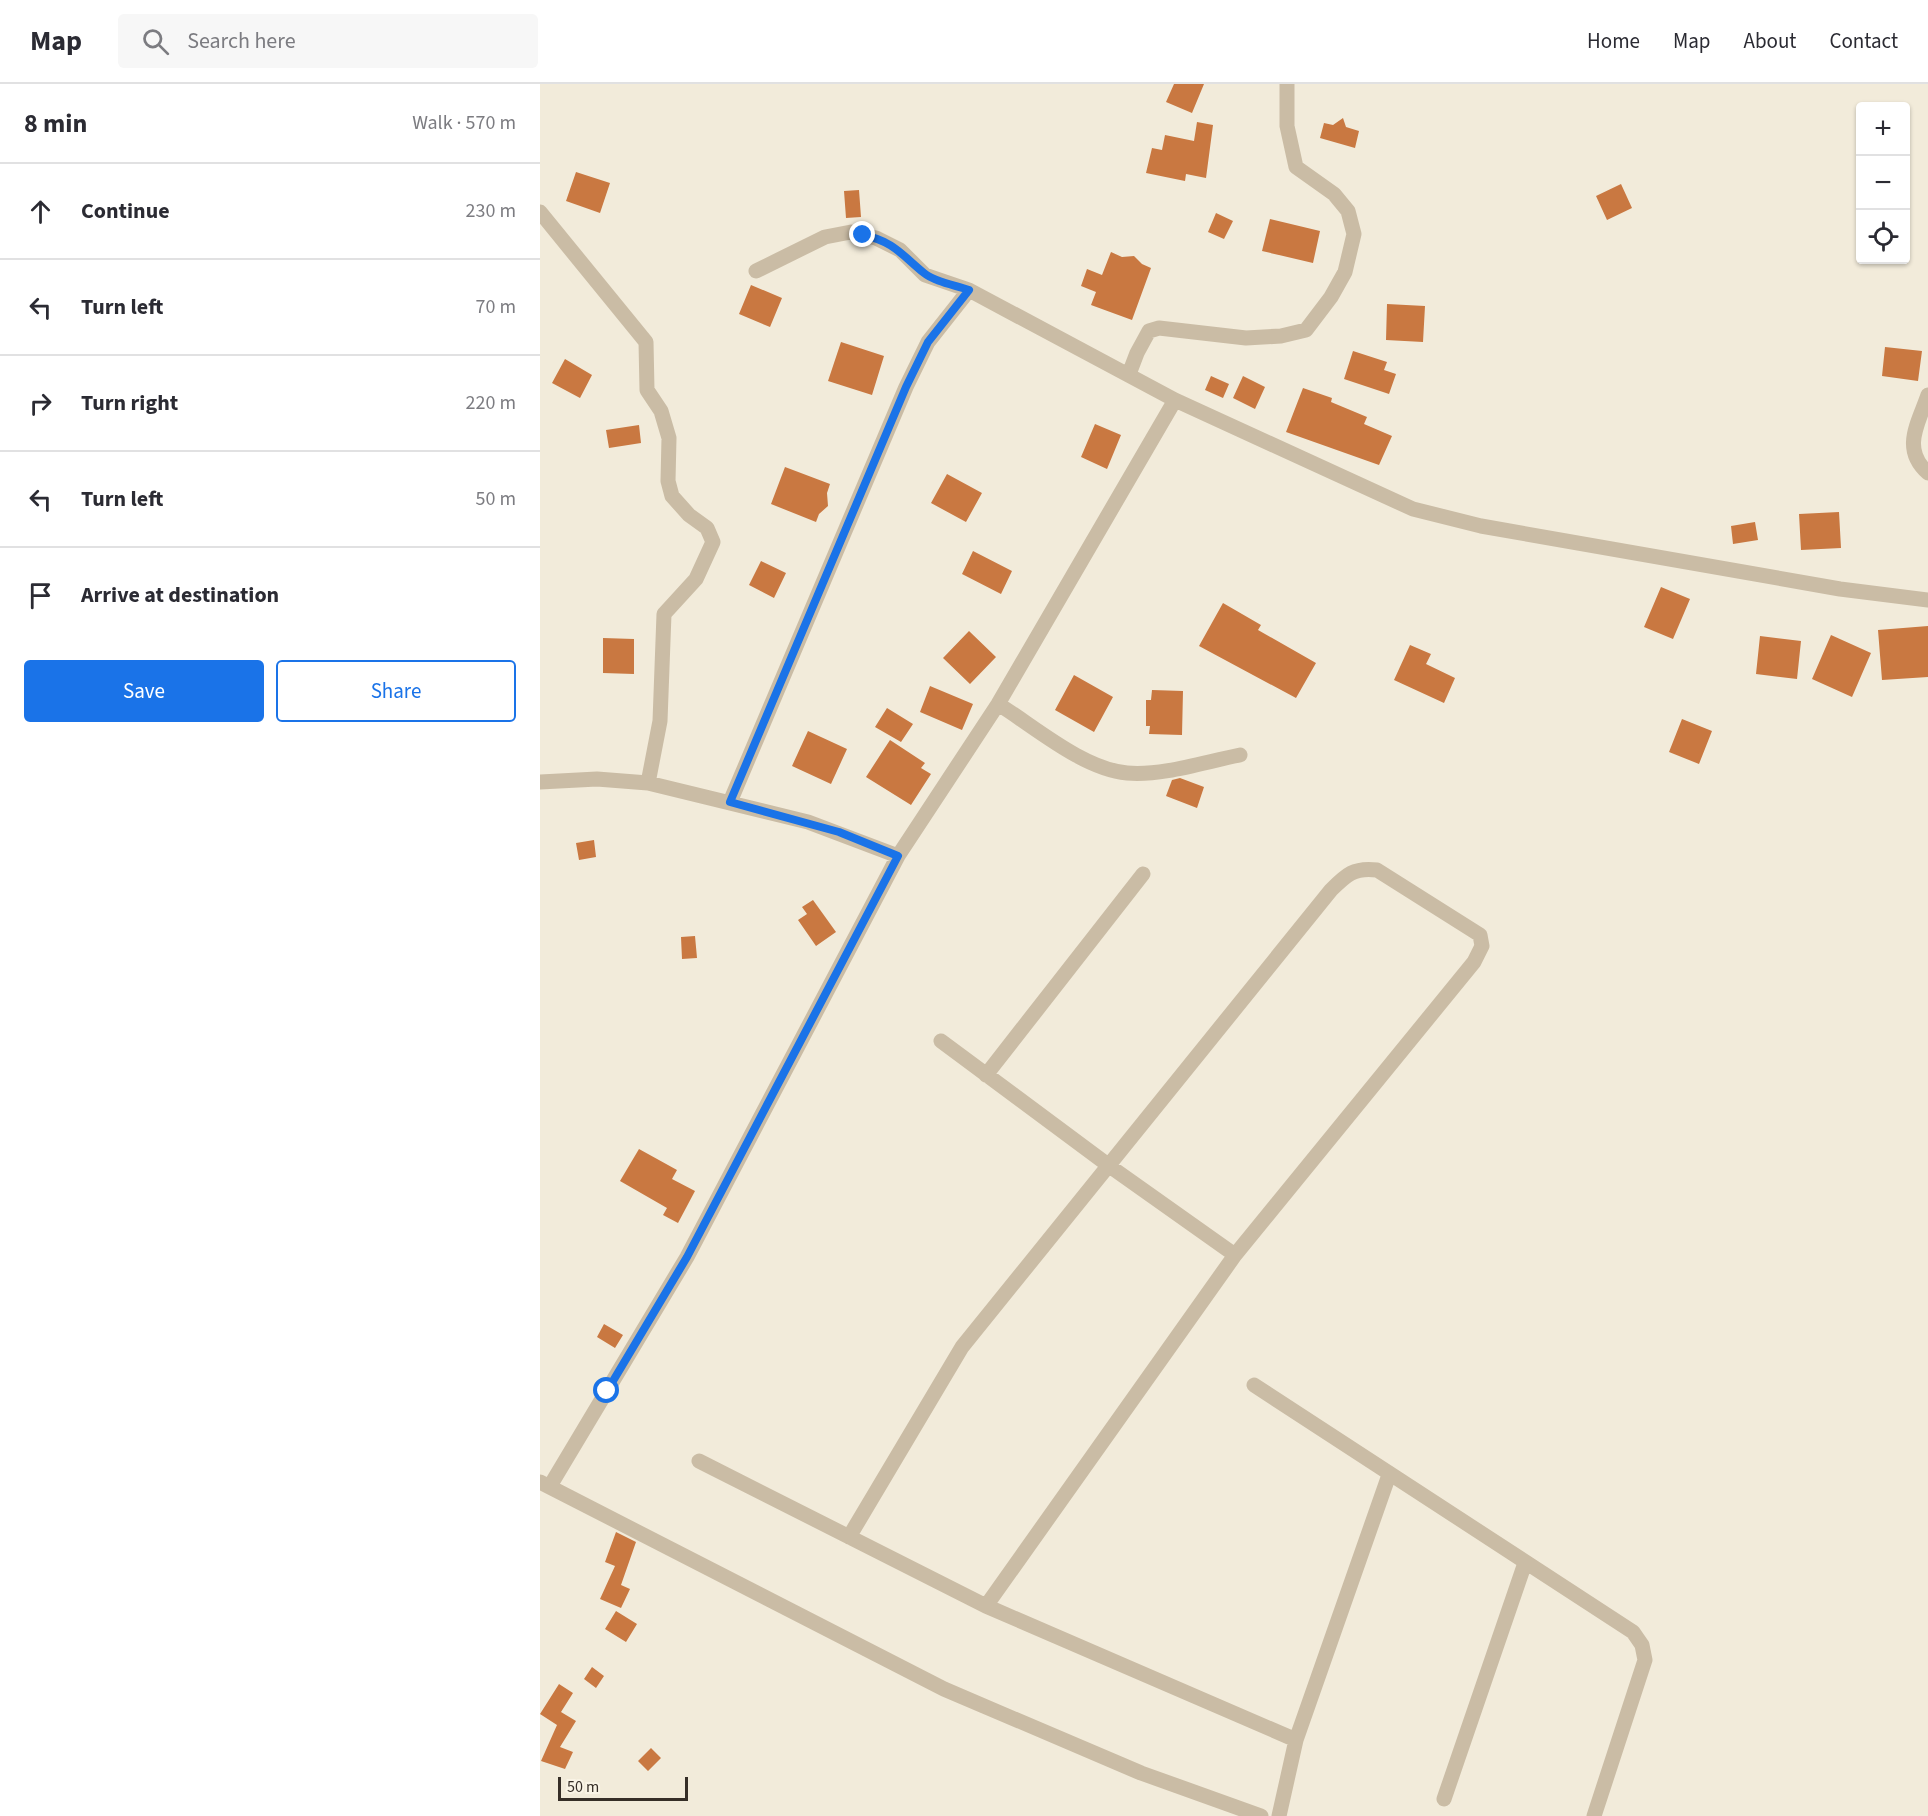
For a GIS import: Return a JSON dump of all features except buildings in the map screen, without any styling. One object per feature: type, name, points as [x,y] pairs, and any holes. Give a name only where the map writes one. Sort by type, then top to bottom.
[{"type":"street","points":[[1129,374],[1149,331],[1159,328],[1246,338],[1281,336],[1306,330],[1331,297],[1345,272],[1353,234],[1348,211],[1334,194],[1296,167],[1287,126],[1287,84]]},
{"type":"street","points":[[540,212],[646,342],[647,390],[661,411],[669,438],[668,481],[672,496],[707,528],[713,542],[696,579],[664,614],[660,721],[648,783]]},
{"type":"street","points":[[756,271],[825,237],[850,232],[876,238],[900,250],[925,274],[969,290],[1175,400],[1413,509],[1445,518],[1829,587],[1928,600]]},
{"type":"street","points":[[730,802],[906,387],[928,342],[969,290]]},
{"type":"street","points":[[1928,395],[1914,434],[1913,449],[1917,464],[1928,473]]},
{"type":"street","points":[[1175,400],[998,704],[898,856],[687,1257],[545,1484],[944,1689],[1140,1773],[1261,1816]]},
{"type":"street","points":[[998,704],[1084,759],[1125,773],[1147,773],[1240,755]]},
{"type":"street","points":[[540,782],[597,779],[648,783],[730,802],[839,832],[898,856]]},
{"type":"street","points":[[849,1537],[962,1347],[1331,890],[1350,872],[1362,868],[1377,870],[1480,935],[1482,946],[1474,962],[1235,1255],[986,1606]]},
{"type":"street","points":[[986,1075],[1143,874]]},
{"type":"street","points":[[941,1041],[1108,1165],[1235,1255]]},
{"type":"street","points":[[1254,1385],[1633,1632],[1642,1645],[1645,1660],[1594,1816]]},
{"type":"street","points":[[699,1461],[986,1606],[1296,1740]]},
{"type":"street","points":[[1279,1816],[1296,1740],[1389,1475]]},
{"type":"street","points":[[1444,1799],[1525,1563]]},
{"type":"route","points":[[607,1391],[687,1257],[898,856],[839,832],[730,802],[906,387],[928,342],[969,290],[925,274],[900,250],[876,238],[863,235]]}]
